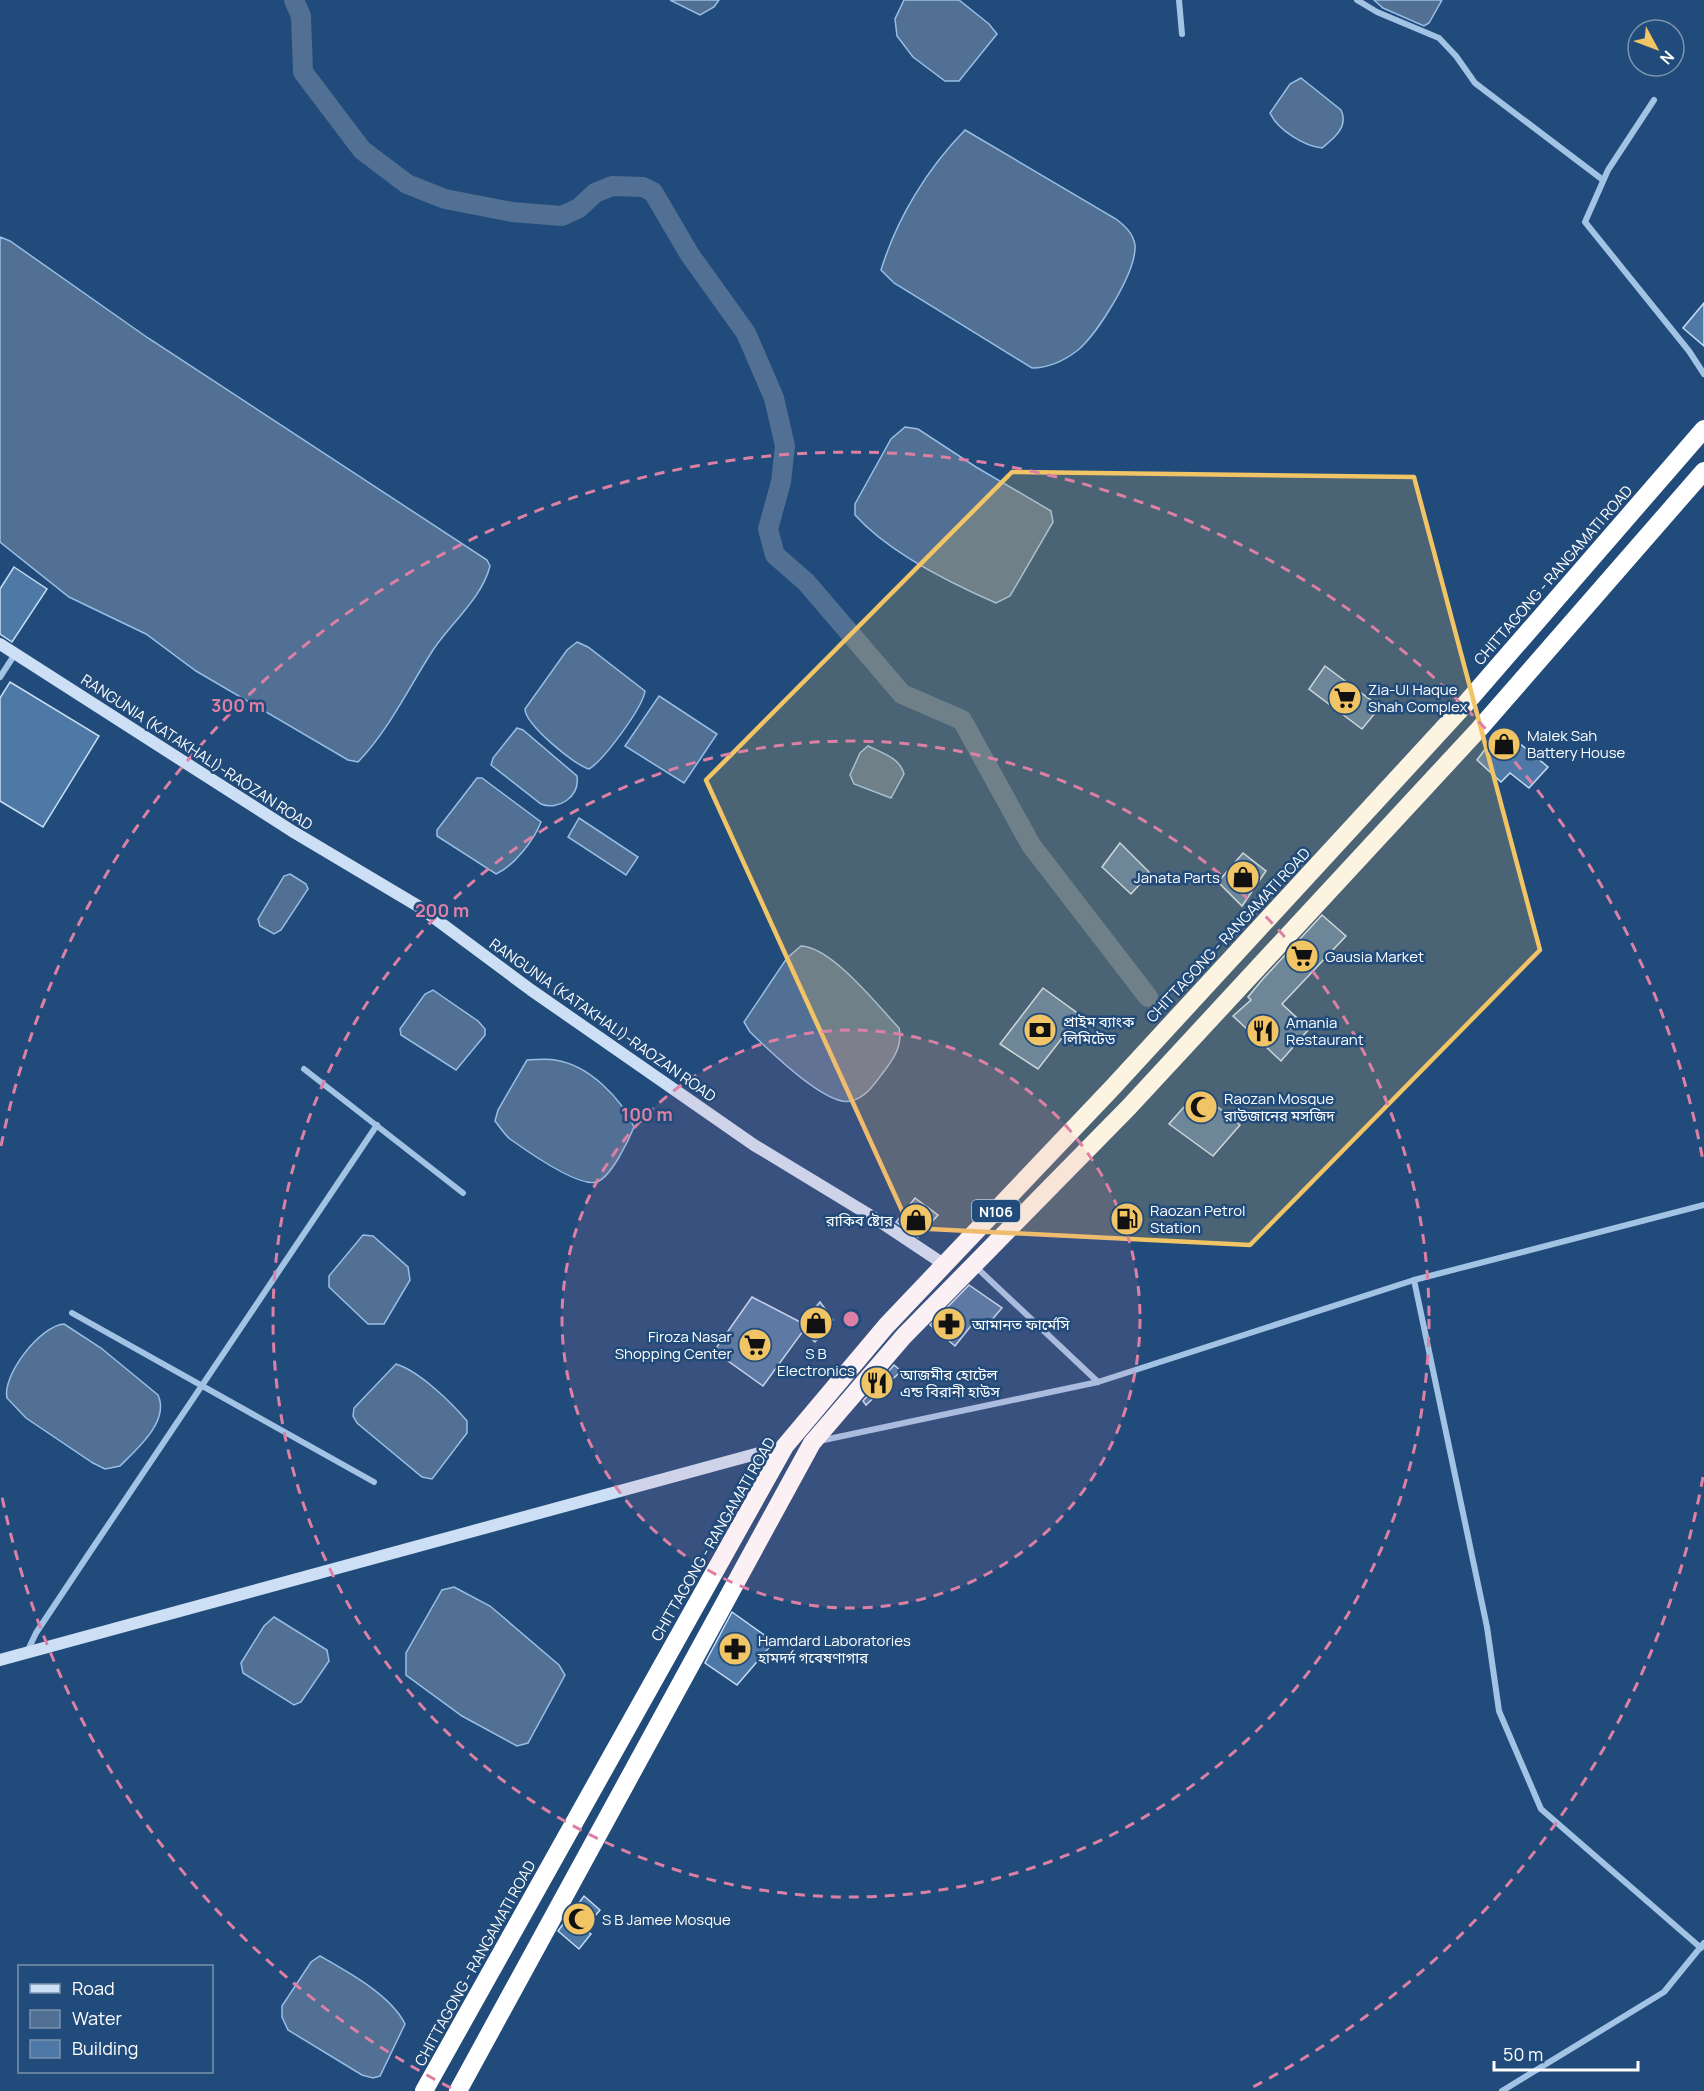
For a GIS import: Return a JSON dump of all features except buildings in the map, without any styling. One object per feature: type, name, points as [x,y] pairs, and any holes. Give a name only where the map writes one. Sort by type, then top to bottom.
[{"type":"highway","name":"CHITTAGONG - RANGAMATI ROAD","points":[[424,2091],[785,1446],[886,1326],[1113,1087],[1453,717],[1704,429]]},
{"type":"highway","name":"N106","points":[[458,2091],[812,1443],[904,1336],[1129,1107],[1480,728],[1704,471]]},
{"type":"highway","points":[[520,1920],[546,1931]]},
{"type":"main road","name":"RANGUNIA (KATAKHALI)-RAOZAN ROAD","points":[[0,644],[292,831],[417,906],[531,990],[754,1145],[876,1219],[945,1265]]},
{"type":"main road","points":[[0,1660],[785,1446]]},
{"type":"street","points":[[1179,0],[1182,34]]},
{"type":"street","points":[[1357,0],[1377,12],[1439,38],[1456,56],[1475,83],[1603,180]]},
{"type":"street","points":[[1654,100],[1603,180],[1585,222],[1592,235],[1618,260],[1704,374]]},
{"type":"street","points":[[0,677],[15,654]]},
{"type":"street","points":[[303,1070],[463,1193]]},
{"type":"street","points":[[27,1652],[36,1633],[376,1125]]},
{"type":"street","points":[[812,1443],[1098,1382],[1414,1280],[1704,1206]]},
{"type":"street","points":[[974,1265],[1098,1382]]},
{"type":"street","points":[[1414,1280],[1487,1627],[1498,1711],[1542,1809],[1702,1945],[1664,1992],[1502,2091]]},
{"type":"street","points":[[72,1312],[374,1482]]},
{"type":"highlighted area","points":[[1012,472],[1414,477],[1540,950],[1250,1245],[910,1228],[706,780]]},
{"type":"water","points":[[670,0],[719,0],[714,7],[700,15]]},
{"type":"water","points":[[904,0],[959,0],[989,24],[997,34],[959,81],[945,81],[913,57],[897,36],[895,19]]},
{"type":"water","points":[[1374,0],[1442,0],[1429,23],[1424,26],[1383,8]]},
{"type":"water","points":[[1301,78],[1341,110],[1343,116],[1339,132],[1322,148],[1307,144],[1292,136],[1270,113],[1290,84]]},
{"type":"water","points":[[965,130],[1116,219],[1128,230],[1134,241],[1134,256],[1130,270],[1115,301],[1086,342],[1078,350],[1056,363],[1032,368],[894,283],[881,270],[896,232],[915,195],[938,161]]},
{"type":"water","points":[[0,237],[10,241],[148,338],[487,560],[490,566],[486,578],[473,600],[440,640],[389,722],[358,762],[348,760],[196,671],[146,634],[69,597],[0,542]]},
{"type":"water","points":[[905,427],[918,429],[976,467],[1051,511],[1053,522],[1010,596],[996,603],[959,586],[902,554],[869,529],[855,515],[855,504],[891,439]]},
{"type":"water","points":[[577,642],[588,647],[645,691],[638,709],[622,733],[589,769],[573,760],[541,734],[527,716],[525,709],[567,650]]},
{"type":"water","points":[[659,696],[717,734],[684,783],[625,746]]},
{"type":"water","points":[[517,728],[523,730],[577,776],[575,790],[566,801],[554,806],[541,804],[491,765],[493,758]]},
{"type":"water","points":[[868,746],[890,757],[902,768],[904,774],[891,798],[854,784],[850,775],[860,753]]},
{"type":"water","points":[[477,778],[482,778],[541,822],[523,852],[510,865],[496,874],[437,836],[437,830]]},
{"type":"water","points":[[579,818],[638,857],[626,875],[568,837]]},
{"type":"water","points":[[290,874],[306,884],[308,889],[281,930],[274,934],[260,926],[258,919],[284,876]]},
{"type":"water","points":[[801,946],[826,956],[840,967],[899,1028],[900,1041],[886,1069],[865,1094],[851,1101],[827,1095],[798,1075],[750,1032],[744,1022],[787,958]]},
{"type":"water","points":[[433,990],[478,1021],[485,1029],[485,1035],[456,1070],[401,1035],[400,1029],[425,994]]},
{"type":"water","points":[[552,1059],[580,1068],[612,1094],[628,1116],[634,1127],[614,1165],[599,1181],[580,1180],[554,1168],[510,1139],[495,1121],[498,1110],[527,1060]]},
{"type":"water","points":[[363,1235],[373,1236],[408,1267],[410,1280],[384,1324],[368,1324],[329,1287],[329,1276]]},
{"type":"water","points":[[64,1324],[101,1348],[158,1395],[161,1405],[156,1424],[143,1443],[120,1466],[105,1469],[93,1463],[26,1418],[7,1398],[10,1377],[25,1353],[44,1333]]},
{"type":"water","points":[[396,1364],[415,1373],[444,1396],[467,1421],[467,1433],[432,1479],[422,1477],[357,1423],[353,1416],[354,1408]]},
{"type":"water","points":[[454,1587],[490,1606],[559,1665],[565,1675],[528,1743],[517,1746],[462,1716],[406,1675],[406,1653],[442,1590]]},
{"type":"water","points":[[274,1617],[327,1650],[329,1661],[301,1702],[294,1705],[243,1673],[241,1663],[264,1626]]},
{"type":"water","points":[[320,1956],[356,1977],[379,1994],[390,2003],[405,2024],[380,2076],[373,2078],[362,2075],[288,2030],[282,2017],[282,2006],[311,1962]]},
{"type":"waterway","points":[[294,0],[301,16],[303,72],[362,150],[407,184],[445,199],[512,212],[562,216],[579,208],[595,193],[612,186],[643,187],[653,192],[690,255],[746,333],[774,398],[785,446],[781,482],[768,529],[775,555],[806,582],[902,694],[962,720],[1031,845],[1148,997]]},
{"type":"place","name":"Zia-Ul Haque Shah Complex","points":[[1345,698]]},
{"type":"place","name":"Malek Sah Battery House","points":[[1504,744]]},
{"type":"place","name":"Janata Parts","points":[[1243,877]]},
{"type":"place","name":"Gausia Market","points":[[1302,956]]},
{"type":"place","name":"প্রাইম ব্যাংক লিমিটেড","points":[[1040,1030]]},
{"type":"place","name":"Amania Restaurant","points":[[1263,1031]]},
{"type":"place","name":"Raozan Mosque রাউজানের মসজিদ","points":[[1201,1107]]},
{"type":"place","name":"Raozan Petrol Station","points":[[1127,1219]]},
{"type":"place","name":"রাকিব ষ্টোর","points":[[916,1220]]},
{"type":"place","name":"S B Electronics","points":[[816,1323]]},
{"type":"place","name":"আমানত ফার্মেসি","points":[[949,1324]]},
{"type":"place","name":"Firoza Nasar Shopping Center","points":[[755,1345]]},
{"type":"place","name":"আজমীর হোটেল এন্ড বিরানী হাউস","points":[[877,1383]]},
{"type":"place","name":"Hamdard Laboratories হামদর্দ গবেষণাগার","points":[[735,1649]]},
{"type":"place","name":"S B Jamee Mosque","points":[[579,1919]]}]
